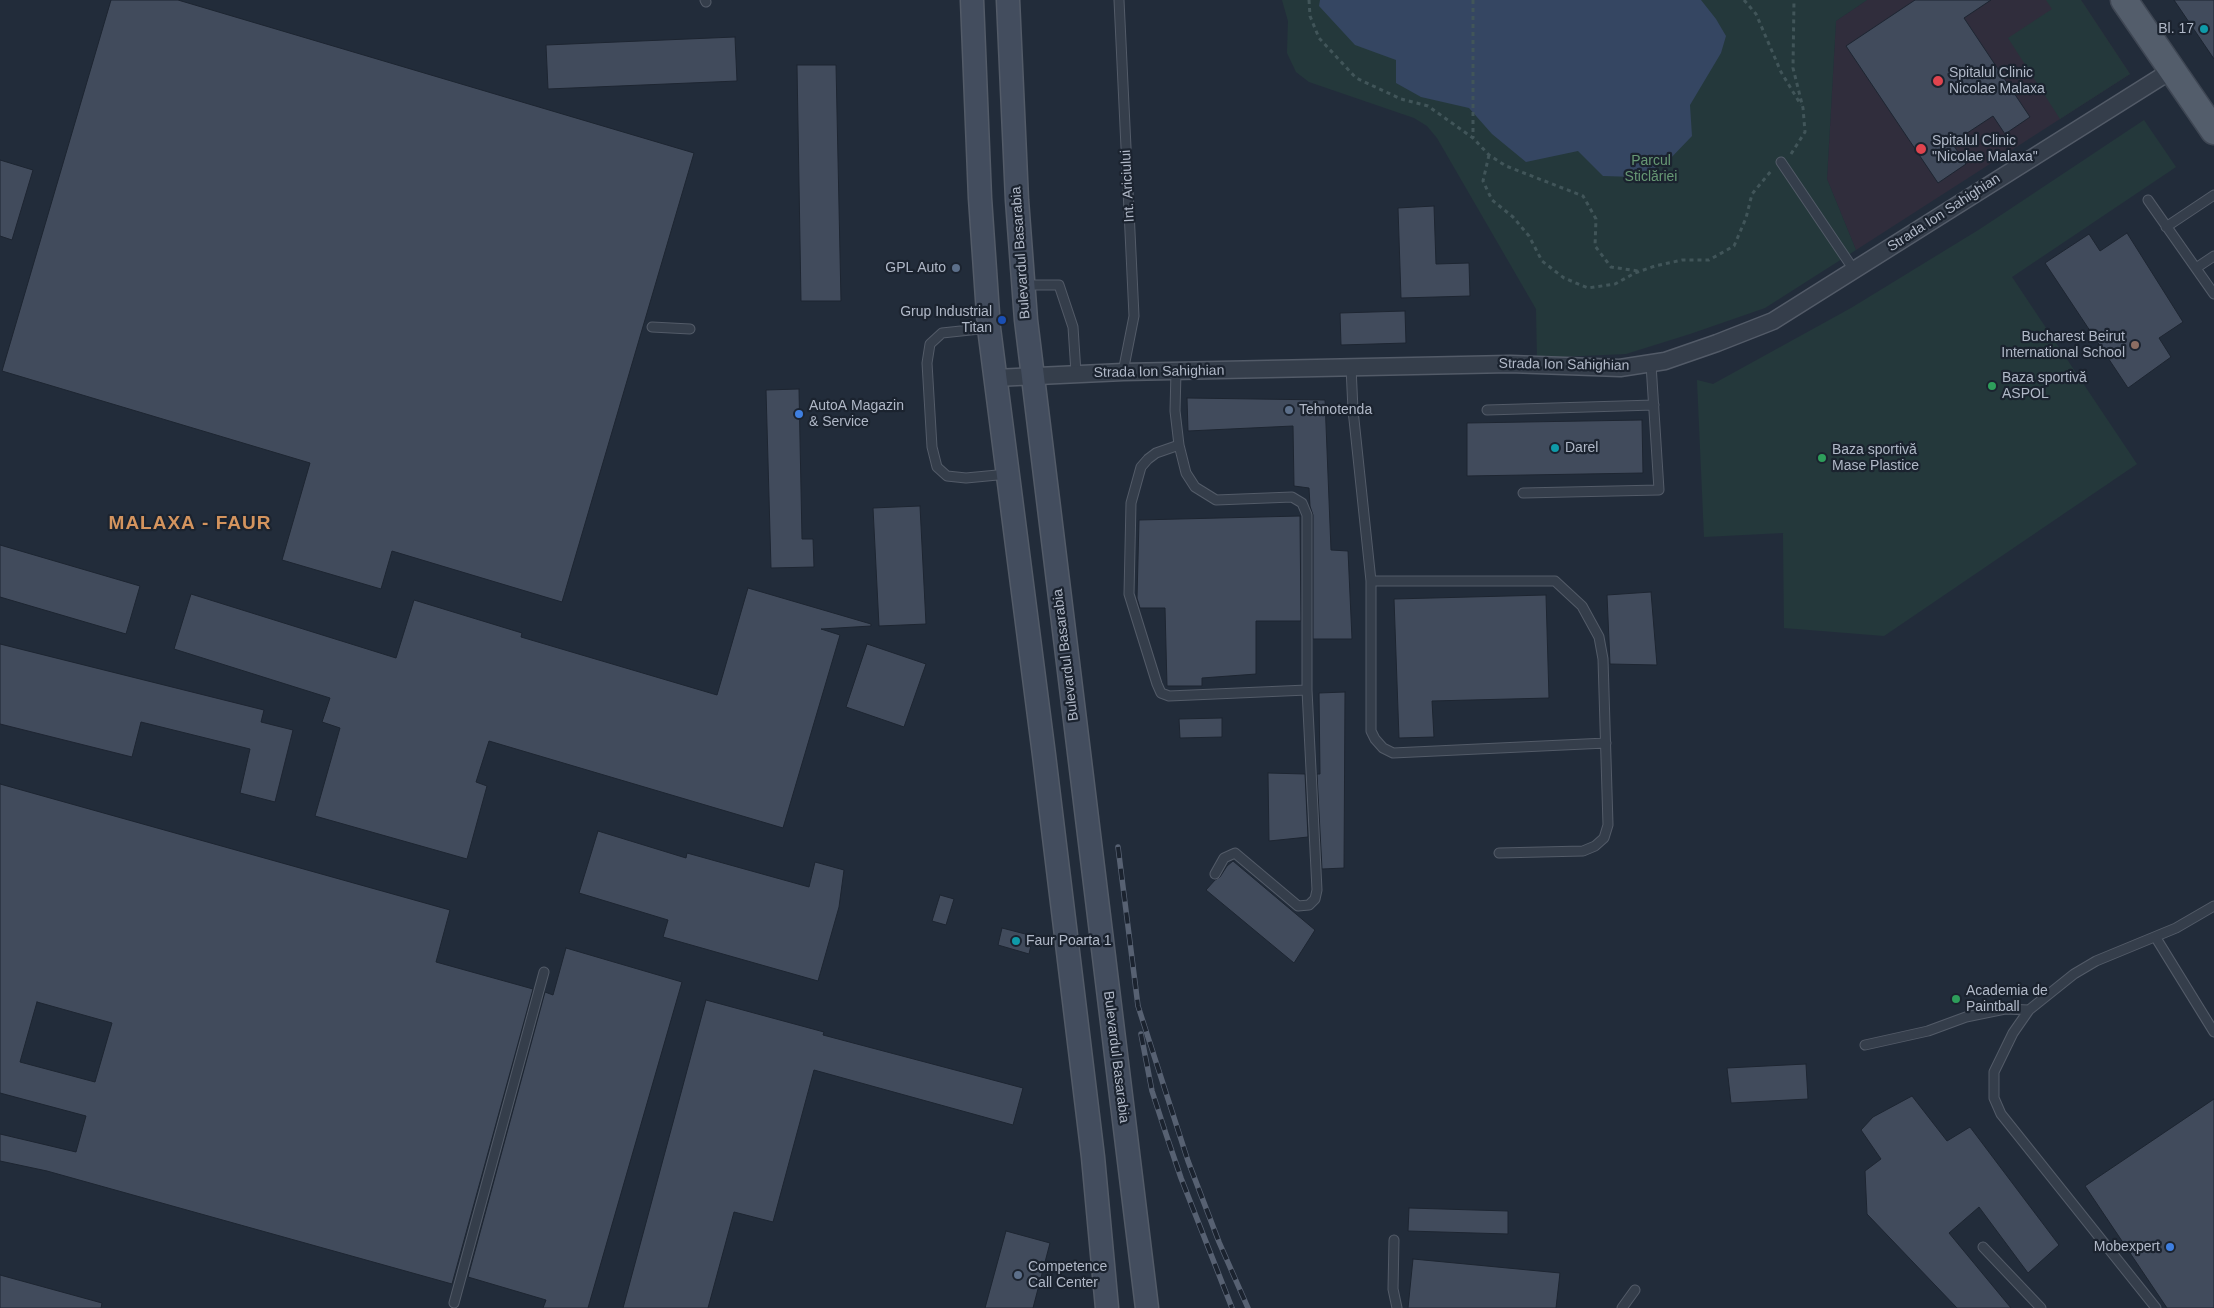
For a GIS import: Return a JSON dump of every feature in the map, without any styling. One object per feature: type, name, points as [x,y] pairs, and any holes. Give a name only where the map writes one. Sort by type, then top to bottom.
[{"type":"main road","points":[[972,0],[980,198],[989,328],[1092,1157],[1107,1308]]},
{"type":"main road","name":"Bulevardul Basarabia","points":[[1008,0],[1022,285],[1147,1308]]},
{"type":"main road","points":[[2124,0],[2214,131]]},
{"type":"street","name":"Strada Ion Sahighian","points":[[996,378],[1076,373],[1510,364],[1620,368],[1651,364],[1717,343],[1773,321],[2172,70]]},
{"type":"lane","name":"Int. Ariciului","points":[[1119,0],[1134,316],[1123,372]]},
{"type":"lane","points":[[1781,162],[1854,270]]},
{"type":"lane","points":[[2166,226],[2214,195]]},
{"type":"lane","points":[[2148,200],[2214,294]]},
{"type":"lane","points":[[2196,268],[2214,256]]},
{"type":"lane","points":[[1022,285],[1059,285],[1073,327],[1076,373]]},
{"type":"lane","points":[[652,327],[690,328]]},
{"type":"lane","points":[[989,328],[942,333],[930,344],[927,363],[932,447],[937,467],[947,476],[966,478],[1008,474]]},
{"type":"lane","points":[[1523,493],[1659,490],[1651,364]]},
{"type":"lane","points":[[1351,368],[1353,410],[1371,580],[1371,731],[1383,748],[1393,753],[1606,743]]},
{"type":"lane","points":[[1176,372],[1175,411],[1179,445],[1186,473],[1195,488],[1216,500],[1292,497],[1302,503],[1307,515],[1307,690],[1317,890],[1315,899],[1309,905],[1298,906],[1235,853],[1224,858],[1215,874]]},
{"type":"lane","points":[[1487,410],[1654,405]]},
{"type":"lane","points":[[1179,445],[1156,453],[1144,463],[1141,467],[1131,503],[1129,594],[1161,693],[1169,696],[1307,690]]},
{"type":"lane","points":[[1371,580],[1555,581],[1582,606],[1599,637],[1603,659],[1606,743],[1608,825],[1604,838],[1595,846],[1583,851],[1499,853]]},
{"type":"lane","points":[[2156,1308],[2000,1114],[1994,1098],[1994,1072],[2013,1033],[2029,1010],[2074,974],[2096,961],[2156,938],[2214,906]]},
{"type":"lane","points":[[2156,938],[2214,1032]]},
{"type":"lane","points":[[454,1303],[544,972]]},
{"type":"lane","points":[[1865,1045],[1928,1031],[1966,1017],[2005,1009],[2029,1010]]},
{"type":"lane","points":[[1394,1240],[1393,1289],[1397,1308]]},
{"type":"lane","points":[[1983,1247],[2041,1308]]},
{"type":"lane","points":[[1622,1308],[1634,1290]]},
{"type":"path","points":[[1309,0],[1310,16],[1319,38],[1356,78],[1401,99],[1428,106],[1473,138],[1489,155],[1506,166],[1583,196],[1596,219],[1594,246],[1611,267],[1640,272]]},
{"type":"path","points":[[1473,0],[1473,138]]},
{"type":"path","points":[[1744,0],[1756,14],[1781,72],[1803,108]]},
{"type":"path","points":[[1489,155],[1483,182],[1492,200],[1513,217],[1529,236],[1542,261],[1564,278],[1588,288],[1615,284],[1640,272],[1682,260],[1709,260],[1734,246],[1746,218],[1752,194],[1770,172],[1792,153],[1805,132],[1803,108],[1793,68],[1794,0]]},
{"type":"shaded area","name":"Spitalul Clinic \"Nicolae Malaxa\"","points":[[1867,0],[2081,0],[2130,74],[1856,250],[1827,179],[1836,21]]},
{"type":"green space","name":"Parcul Sticlăriei","points":[[1282,0],[1867,0],[1836,21],[1827,179],[1856,250],[1765,308],[1690,334],[1626,354],[1537,358],[1536,309],[1437,138],[1427,126],[1414,118],[1309,82],[1296,72],[1287,53],[1288,21]]},
{"type":"green space","points":[[2046,0],[2081,0],[2130,74],[2060,119],[2008,38],[2052,9]]},
{"type":"green space","points":[[2144,120],[2176,167],[2012,277],[2137,464],[1884,636],[1784,628],[1783,533],[1704,537],[1697,380],[1713,384],[1851,308],[1980,229]]},
{"type":"water","points":[[1320,0],[1701,0],[1726,36],[1721,53],[1690,105],[1692,136],[1667,162],[1635,177],[1603,176],[1578,151],[1526,162],[1492,134],[1469,108],[1421,97],[1396,83],[1396,60],[1355,45],[1319,6]]},
{"type":"building","points":[[111,0],[178,0],[694,153],[562,602],[392,551],[381,589],[282,560],[310,463],[2,371]]},
{"type":"building","name":"Spitalul Clinic Nicolae Malaxa","points":[[1915,0],[1991,0],[1964,18],[2030,117],[2005,134],[1993,116],[1952,143],[1966,164],[1938,183],[1846,46]]},
{"type":"building","name":"Bl. 17","points":[[2174,0],[2214,0],[2214,59]]},
{"type":"building","points":[[735,37],[737,81],[548,89],[546,45]]},
{"type":"building","points":[[797,65],[836,65],[841,301],[801,301]]},
{"type":"building","points":[[0,160],[33,170],[12,240],[0,236]]},
{"type":"building","points":[[1434,206],[1436,264],[1469,263],[1470,296],[1401,298],[1398,208]]},
{"type":"building","points":[[2127,233],[2183,322],[2159,338],[2171,357],[2128,388],[2045,263],[2089,234],[2100,251]]},
{"type":"building","points":[[1405,311],[1406,343],[1341,345],[1340,313]]},
{"type":"building","points":[[799,389],[802,539],[813,539],[814,567],[771,568],[766,390]]},
{"type":"building","points":[[1187,398],[1325,400],[1331,550],[1348,551],[1352,639],[1313,639],[1313,515],[1310,506],[1309,488],[1294,486],[1293,426],[1188,431]]},
{"type":"building","name":"Darel","points":[[1642,420],[1643,473],[1467,476],[1467,423]]},
{"type":"building","points":[[920,506],[926,624],[879,626],[873,508]]},
{"type":"building","points":[[1300,516],[1301,621],[1256,621],[1256,674],[1202,678],[1202,686],[1167,686],[1165,608],[1140,608],[1137,598],[1139,520]]},
{"type":"building","points":[[0,545],[140,586],[126,634],[0,597]]},
{"type":"building","points":[[748,588],[871,624],[871,626],[821,629],[840,635],[783,828],[489,741],[476,782],[487,786],[467,859],[315,816],[340,728],[322,722],[330,698],[174,649],[191,594],[396,658],[414,600],[522,633],[521,637],[717,695]]},
{"type":"building","points":[[1651,592],[1657,665],[1610,664],[1607,595]]},
{"type":"building","points":[[1546,595],[1549,698],[1432,701],[1434,737],[1399,738],[1394,599]]},
{"type":"building","points":[[0,644],[264,710],[261,722],[293,730],[275,802],[240,793],[250,749],[141,722],[132,757],[0,724]]},
{"type":"building","points":[[867,644],[926,664],[904,727],[846,707]]},
{"type":"building","points":[[1345,692],[1344,868],[1322,869],[1317,774],[1320,774],[1319,693]]},
{"type":"building","points":[[1222,718],[1222,737],[1180,738],[1179,719]]},
{"type":"building","points":[[1268,773],[1305,774],[1308,837],[1269,841]]},
{"type":"building","points":[[0,784],[450,910],[436,962],[533,989],[452,1284],[47,1171],[0,1161],[0,1134],[76,1152],[86,1116],[0,1093]],"holes":[[[37,1002],[112,1023],[95,1082],[20,1062]]]},
{"type":"building","points":[[598,831],[686,858],[687,853],[809,887],[815,862],[844,870],[839,907],[818,981],[663,937],[668,920],[579,893]]},
{"type":"building","points":[[1233,861],[1315,930],[1294,963],[1206,890]]},
{"type":"building","points":[[940,895],[954,899],[946,925],[932,921]]},
{"type":"building","name":"Faur Poarta 1","points":[[1002,928],[1033,936],[1029,954],[998,945]]},
{"type":"building","points":[[566,948],[682,982],[588,1308],[543,1308],[546,1300],[468,1277],[545,992],[553,995]]},
{"type":"building","points":[[706,1000],[824,1032],[823,1035],[1023,1088],[1013,1125],[814,1070],[773,1222],[734,1212],[708,1308],[623,1308]]},
{"type":"building","points":[[1806,1064],[1808,1099],[1731,1103],[1727,1068]]},
{"type":"building","points":[[1912,1096],[1947,1141],[1970,1127],[2059,1245],[2028,1273],[1979,1207],[1949,1233],[2011,1308],[1957,1308],[1867,1214],[1865,1171],[1881,1159],[1861,1130],[1873,1117]]},
{"type":"building","name":"Mobexpert","points":[[2214,1099],[2214,1308],[2167,1308],[2085,1186]]},
{"type":"building","points":[[1409,1208],[1508,1211],[1508,1234],[1408,1231]]},
{"type":"building","name":"Competence Call Center","points":[[1006,1231],[1050,1243],[1033,1308],[985,1308]]},
{"type":"building","points":[[1413,1259],[1560,1273],[1556,1308],[1408,1308]]},
{"type":"building","points":[[0,1275],[102,1303],[101,1308],[0,1308]]},
{"type":"railway","points":[[1118,847],[1138,1006],[1188,1161],[1219,1242],[1248,1308]]},
{"type":"railway","points":[[1141,1034],[1152,1091],[1166,1134],[1181,1178],[1232,1308]]},
{"type":"place","name":"Bl. 17","points":[[2204,29]]},
{"type":"place","name":"Spitalul Clinic Nicolae Malaxa","points":[[1938,81]]},
{"type":"place","name":"Spitalul Clinic \"Nicolae Malaxa\"","points":[[1921,149]]},
{"type":"place","name":"GPL Auto","points":[[956,268]]},
{"type":"place","name":"Grup Industrial Titan","points":[[1002,320]]},
{"type":"place","name":"Bucharest Beirut International School","points":[[2135,345]]},
{"type":"place","name":"Baza sportivă ASPOL","points":[[1992,386]]},
{"type":"place","name":"Tehnotenda","points":[[1289,410]]},
{"type":"place","name":"AutoA Magazin & Service","points":[[799,414]]},
{"type":"place","name":"Darel","points":[[1555,448]]},
{"type":"place","name":"Baza sportivă Mase Plastice","points":[[1822,458]]},
{"type":"place","name":"Faur Poarta 1","points":[[1016,941]]},
{"type":"place","name":"Academia de Paintball","points":[[1956,999]]},
{"type":"place","name":"Mobexpert","points":[[2170,1247]]},
{"type":"place","name":"Competence Call Center","points":[[1018,1275]]},
{"type":"district","name":"MALAXA - FAUR","points":[[190,524]]}]
